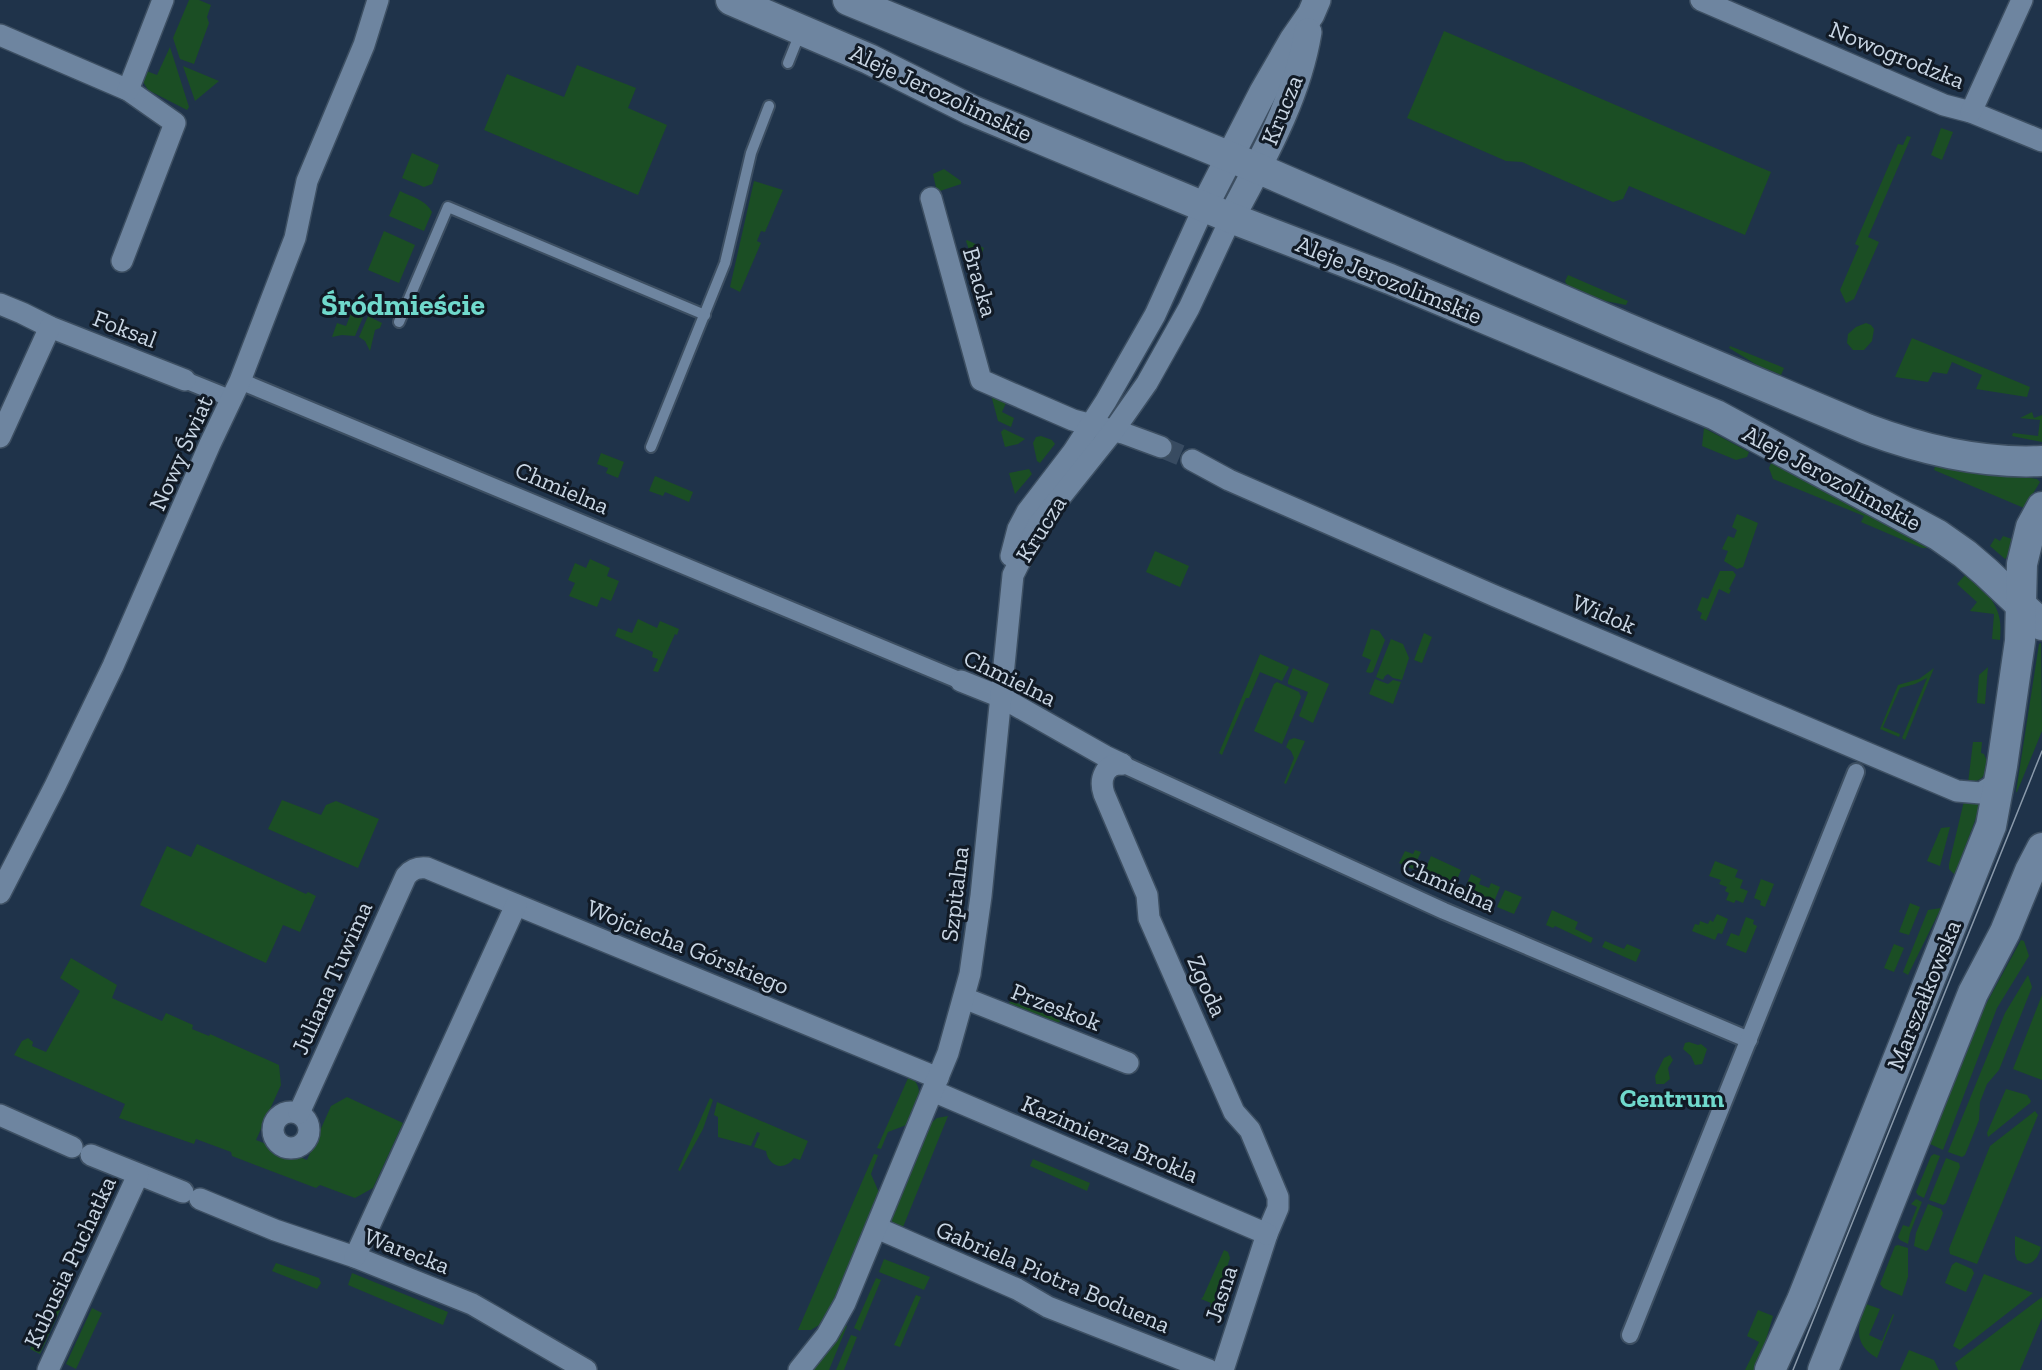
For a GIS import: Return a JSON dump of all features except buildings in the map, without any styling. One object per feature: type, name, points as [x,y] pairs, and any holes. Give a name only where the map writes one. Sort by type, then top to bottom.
[{"type":"main road","name":"Aleje Jerozolimskie","points":[[731,0],[869,59],[971,110],[1218,213],[1390,279],[1716,415],[1938,536],[1972,560],[2032,615]]},
{"type":"main road","name":"Aleje Jerozolimskie","points":[[848,0],[1257,168],[1624,327],[1905,443],[1942,453],[1978,458],[2042,461]]},
{"type":"main road","name":"Marszałkowska","points":[[1770,1370],[1802,1300],[1991,826],[2000,782],[2020,641],[2032,615],[2022,564],[2031,528],[2042,507]]},
{"type":"main road","name":"Marszałkowska","points":[[1823,1370],[1973,993],[2005,932],[2042,848]]},
{"type":"street","points":[[128,90],[163,0]]},
{"type":"street","name":"Nowogrodzka","points":[[1701,0],[1944,105],[1971,112],[2042,141]]},
{"type":"street","points":[[1971,112],[2022,0]]},
{"type":"street","name":"Nowy Świat","points":[[0,893],[113,666],[236,390],[295,238],[307,181],[364,45],[371,6]]},
{"type":"street","name":"Krucza","points":[[1013,574],[1038,525],[1114,430],[1147,384],[1179,327],[1218,213],[1230,157],[1263,92],[1314,7]]},
{"type":"street","name":"Krucza","points":[[1013,574],[1011,552],[1018,529],[1027,512],[1073,452],[1106,401],[1155,315],[1218,213],[1257,168],[1288,103],[1306,46],[1314,7]]},
{"type":"street","points":[[0,35],[128,90],[175,123],[122,261]]},
{"type":"street","name":"Bracka","points":[[931,198],[981,380],[1073,420],[1090,425]]},
{"type":"street","name":"Foksal","points":[[0,304],[50,327],[184,380],[236,390]]},
{"type":"street","points":[[0,437],[50,327]]},
{"type":"street","name":"Chmielna","points":[[236,390],[276,396],[1001,697],[1122,764],[1444,911],[1749,1040]]},
{"type":"street","points":[[1090,425],[1114,430],[1161,447]]},
{"type":"street","name":"Widok","points":[[1192,460],[1229,480],[1485,591],[1957,791],[1981,793],[2000,782]]},
{"type":"street","points":[[1001,697],[1013,574]]},
{"type":"street","name":"Szpitalna","points":[[799,1370],[836,1320],[877,1228],[948,1053],[964,998],[976,938],[1001,697]]},
{"type":"street","name":"Zgoda","points":[[1122,764],[1109,766],[1102,787],[1147,895],[1149,918],[1234,1113],[1250,1130],[1276,1192],[1278,1208],[1267,1234]]},
{"type":"street","points":[[1630,1335],[1856,772]]},
{"type":"street","name":"Wojciecha Górskiego","points":[[417,868],[427,868],[516,905],[935,1085]]},
{"type":"street","name":"Juliana Tuwima","points":[[299,1113],[406,876],[417,868]]},
{"type":"street","points":[[354,1257],[516,905]]},
{"type":"street","name":"Przeskok","points":[[964,998],[1128,1063]]},
{"type":"street","name":"Kazimierza Brokla","points":[[935,1085],[1267,1234]]},
{"type":"street","name":"Warecka","points":[[0,1115],[138,1175],[275,1230],[354,1257],[472,1304],[586,1370]]},
{"type":"street","name":"Kubusia Puchatka","points":[[48,1370],[138,1175]]},
{"type":"street","name":"Gabriela Piotra Boduena","points":[[877,1228],[1017,1289],[1048,1307],[1209,1370]]},
{"type":"street","name":"Jasna","points":[[1223,1370],[1267,1234]]},
{"type":"lane","points":[[788,63],[802,30]]},
{"type":"lane","points":[[651,447],[725,262],[751,153],[769,106]]},
{"type":"lane","points":[[399,322],[448,207],[705,315]]},
{"type":"green space","points":[[189,0],[199,0],[211,5],[207,17],[209,23],[194,64],[180,59],[173,38]]},
{"type":"green space","points":[[1444,31],[1771,172],[1745,235],[1629,186],[1623,199],[1613,202],[1522,162],[1506,161],[1407,118]]},
{"type":"green space","points":[[170,47],[189,107],[187,110],[148,90],[142,80],[144,70],[157,75]]},
{"type":"green space","points":[[577,65],[636,88],[628,108],[667,125],[638,195],[484,130],[507,74],[564,97]]},
{"type":"green space","points":[[183,66],[219,81],[195,101]]},
{"type":"green space","points":[[1941,128],[1953,132],[1942,160],[1931,155]]},
{"type":"green space","points":[[1907,136],[1911,137],[1868,237],[1879,242],[1854,299],[1846,303],[1840,290],[1859,246],[1855,244],[1898,144],[1903,145]]},
{"type":"green space","points":[[412,153],[439,165],[432,184],[424,187],[402,178]]},
{"type":"green space","points":[[944,169],[961,181],[961,184],[937,192],[933,174]]},
{"type":"green space","points":[[754,181],[783,190],[765,232],[761,231],[757,241],[761,243],[740,292],[730,287]]},
{"type":"green space","points":[[400,191],[422,202],[432,212],[424,231],[389,216]]},
{"type":"green space","points":[[384,231],[415,245],[399,283],[368,270]]},
{"type":"green space","points":[[966,241],[984,248],[975,269]]},
{"type":"green space","points":[[1568,275],[1628,301],[1626,305],[1605,301],[1567,285],[1565,281]]},
{"type":"green space","points":[[352,311],[364,315],[355,336],[332,337],[337,323],[346,326]]},
{"type":"green space","points":[[368,316],[382,323],[380,328],[375,330],[370,351],[365,341],[359,337]]},
{"type":"green space","points":[[1866,323],[1874,329],[1872,341],[1864,350],[1853,350],[1847,343],[1848,334],[1856,327]]},
{"type":"green space","points":[[1912,338],[2030,387],[2027,397],[1976,389],[1982,375],[1952,362],[1947,374],[1933,372],[1928,382],[1895,377]]},
{"type":"green space","points":[[1730,346],[1784,368],[1781,375],[1757,365],[1729,348]]},
{"type":"green space","points":[[990,391],[1007,401],[1002,412],[1014,418],[1011,427],[998,421]]},
{"type":"green space","points":[[2032,412],[2034,418],[2042,415],[2042,442],[2012,436],[2013,433],[2038,436],[2040,420],[2020,418]]},
{"type":"green space","points":[[1704,428],[1749,452],[1747,457],[1736,460],[1702,446]]},
{"type":"green space","points":[[1004,429],[1025,439],[1018,444],[1005,447],[1001,432]]},
{"type":"green space","points":[[1041,436],[1052,440],[1055,444],[1040,463],[1037,461],[1033,443],[1036,437]]},
{"type":"green space","points":[[601,453],[624,462],[618,478],[606,473],[608,468],[597,464]]},
{"type":"green space","points":[[1771,463],[1931,548],[1922,548],[1861,522],[1864,516],[1773,479],[1769,468]]},
{"type":"green space","points":[[1935,466],[2037,479],[2040,482],[2024,508],[1934,470]]},
{"type":"green space","points":[[1029,469],[1032,474],[1015,494],[1009,473]]},
{"type":"green space","points":[[655,476],[693,492],[689,502],[665,492],[663,496],[649,491]]},
{"type":"green space","points":[[1737,514],[1758,523],[1743,567],[1737,569],[1724,561],[1728,551],[1722,549],[1728,536],[1734,538],[1737,530],[1732,527]]},
{"type":"green space","points":[[2003,536],[2012,539],[2008,556],[2005,559],[1990,546],[1995,538],[2000,541]]},
{"type":"green space","points":[[1155,551],[1189,566],[1180,587],[1146,572]]},
{"type":"green space","points":[[590,559],[610,568],[607,576],[619,581],[611,601],[601,597],[597,607],[569,596],[575,583],[568,580],[575,563],[586,568]]},
{"type":"green space","points":[[1720,571],[1733,571],[1736,575],[1729,594],[1719,589],[1706,621],[1700,618],[1702,613],[1697,610],[1702,597],[1708,599]]},
{"type":"green space","points":[[1966,574],[1993,602],[2000,619],[2000,640],[1992,639],[1994,614],[1970,611],[1977,602],[1957,584]]},
{"type":"green space","points":[[638,619],[657,628],[660,621],[679,629],[658,672],[653,671],[658,659],[652,657],[653,652],[615,636],[618,628],[632,633]]},
{"type":"green space","points":[[1371,629],[1379,631],[1385,640],[1373,672],[1370,673],[1366,672],[1371,660],[1362,656]]},
{"type":"green space","points":[[1424,633],[1432,637],[1422,663],[1414,660]]},
{"type":"green space","points":[[1391,639],[1403,644],[1409,658],[1402,680],[1388,674],[1383,680],[1376,677]]},
{"type":"green space","points":[[2041,643],[2042,731],[2016,792],[2039,644]]},
{"type":"green space","points":[[1260,654],[1289,667],[1282,681],[1260,672],[1249,698],[1246,698],[1222,755],[1219,753]]},
{"type":"green space","points":[[1988,667],[1985,704],[1977,703],[1979,675]]},
{"type":"green space","points":[[1293,668],[1329,684],[1313,723],[1299,716],[1308,692],[1288,684]]},
{"type":"green space","points":[[1934,668],[1905,740],[1902,738],[1927,678],[1900,688],[1883,727],[1900,734],[1899,737],[1880,729],[1898,685],[1919,679]]},
{"type":"green space","points":[[1375,679],[1388,684],[1393,680],[1401,682],[1393,704],[1369,694]]},
{"type":"green space","points":[[1277,682],[1299,692],[1301,697],[1282,744],[1254,731],[1274,684]]},
{"type":"green space","points":[[1294,738],[1305,741],[1286,784],[1284,783],[1294,758],[1286,747],[1289,740]]},
{"type":"green space","points":[[1973,742],[1982,742],[1981,753],[1984,754],[1989,766],[1982,778],[1968,783]]},
{"type":"green space","points":[[282,800],[321,815],[326,805],[336,801],[379,819],[358,868],[268,829]]},
{"type":"green space","points":[[1964,801],[1981,804],[1955,875],[1949,869],[1949,864]]},
{"type":"green space","points":[[1950,827],[1940,866],[1927,861],[1941,828]]},
{"type":"green space","points":[[197,844],[306,894],[308,892],[316,896],[300,932],[283,925],[266,963],[140,905],[167,846],[191,857]]},
{"type":"green space","points":[[1415,850],[1421,852],[1413,869],[1399,863],[1405,851],[1413,854]]},
{"type":"green space","points":[[1431,856],[1461,870],[1454,887],[1444,882],[1445,879],[1425,870]]},
{"type":"green space","points":[[1715,861],[1738,870],[1735,877],[1743,880],[1740,888],[1748,891],[1743,903],[1726,900],[1729,893],[1725,891],[1727,887],[1719,884],[1721,880],[1709,876]]},
{"type":"green space","points":[[1471,874],[1481,879],[1479,884],[1489,888],[1491,883],[1500,887],[1493,904],[1475,892],[1473,895],[1464,891]]},
{"type":"green space","points":[[1761,879],[1774,884],[1765,907],[1760,905],[1761,901],[1754,898]]},
{"type":"green space","points":[[1505,890],[1522,897],[1514,914],[1497,907]]},
{"type":"green space","points":[[1910,903],[1920,907],[1909,935],[1899,932]]},
{"type":"green space","points":[[1941,908],[1908,975],[1903,972],[1928,910]]},
{"type":"green space","points":[[1552,910],[1578,922],[1575,929],[1593,938],[1591,943],[1555,926],[1553,928],[1546,925]]},
{"type":"green space","points":[[1717,914],[1728,919],[1722,934],[1718,933],[1715,940],[1692,931],[1695,924],[1699,925],[1700,921],[1708,924],[1710,920],[1713,922]]},
{"type":"green space","points":[[1746,917],[1754,920],[1753,924],[1757,926],[1746,953],[1726,945],[1731,933],[1739,936]]},
{"type":"green space","points":[[2021,940],[2024,941],[2029,956],[1997,1008],[1943,1150],[1930,1144],[1985,1006]]},
{"type":"green space","points":[[1605,941],[1624,949],[1627,944],[1641,950],[1636,962],[1602,947]]},
{"type":"green space","points":[[1894,944],[1904,948],[1894,972],[1884,968]]},
{"type":"green space","points":[[71,958],[117,985],[112,998],[162,1021],[166,1013],[193,1025],[192,1029],[209,1036],[210,1034],[279,1065],[281,1085],[256,1140],[307,1160],[331,1106],[347,1097],[403,1123],[373,1188],[355,1198],[320,1185],[316,1188],[232,1156],[231,1152],[196,1139],[194,1144],[119,1118],[125,1104],[14,1055],[22,1041],[28,1038],[33,1042],[32,1046],[46,1052],[80,991],[60,978]]},
{"type":"green space","points":[[2028,975],[2032,987],[1999,1070],[1987,1084],[1980,1102],[1979,1120],[1965,1155],[1962,1157],[1948,1152],[2005,1013]]},
{"type":"green space","points":[[2042,995],[2042,1080],[2013,1069]]},
{"type":"green space","points":[[1012,1001],[1059,1019],[1060,1022],[1057,1023],[1010,1005],[1009,1002]]},
{"type":"green space","points":[[1685,1043],[1701,1044],[1707,1049],[1702,1064],[1695,1065],[1691,1056],[1683,1049]]},
{"type":"green space","points":[[1670,1055],[1673,1060],[1668,1068],[1670,1079],[1664,1084],[1656,1084],[1655,1076],[1664,1058]]},
{"type":"green space","points":[[909,1076],[915,1081],[919,1092],[917,1105],[909,1124],[888,1132],[881,1149],[877,1148]]},
{"type":"green space","points":[[2006,1089],[2027,1095],[2031,1101],[1988,1137],[1987,1133]]},
{"type":"green space","points":[[710,1098],[713,1100],[703,1129],[680,1171],[678,1170]]},
{"type":"green space","points":[[717,1102],[808,1141],[800,1160],[794,1158],[781,1166],[773,1163],[766,1151],[754,1147],[760,1133],[757,1132],[751,1146],[718,1137],[718,1117],[714,1115]]},
{"type":"green space","points":[[2035,1111],[2038,1115],[1977,1264],[1950,1254],[1949,1249],[1990,1146]]},
{"type":"green space","points":[[948,1116],[901,1232],[892,1225],[891,1217],[930,1124],[937,1118]]},
{"type":"green space","points":[[874,1154],[878,1155],[871,1174],[880,1195],[831,1306],[819,1325],[811,1330],[798,1330]]},
{"type":"green space","points":[[1934,1154],[1940,1156],[1924,1198],[1916,1192],[1931,1156]]},
{"type":"green space","points":[[1946,1158],[1959,1163],[1960,1167],[1946,1203],[1943,1205],[1929,1200]]},
{"type":"green space","points":[[1033,1159],[1090,1183],[1087,1191],[1030,1166]]},
{"type":"green space","points":[[1916,1199],[1922,1202],[1908,1244],[1898,1237],[1903,1225],[1909,1227],[1917,1207],[1911,1204]]},
{"type":"green space","points":[[1928,1204],[1941,1209],[1943,1213],[1929,1249],[1926,1251],[1914,1246],[1916,1233]]},
{"type":"green space","points":[[2015,1236],[2041,1247],[2038,1256],[2032,1262],[2026,1264],[2017,1260]]},
{"type":"green space","points":[[1895,1246],[1908,1248],[1908,1277],[1902,1296],[1883,1288],[1880,1284]]},
{"type":"green space","points":[[1224,1250],[1228,1252],[1230,1258],[1213,1311],[1209,1310],[1211,1303],[1201,1299]]},
{"type":"green space","points":[[884,1259],[930,1277],[924,1290],[879,1272]]},
{"type":"green space","points":[[1956,1262],[1972,1269],[1974,1273],[1966,1292],[1945,1283],[1952,1265]]},
{"type":"green space","points":[[276,1263],[319,1278],[321,1283],[317,1289],[272,1271]]},
{"type":"green space","points":[[352,1273],[448,1312],[443,1325],[348,1285]]},
{"type":"green space","points":[[1984,1274],[2033,1293],[1960,1350],[1953,1346]]},
{"type":"green space","points":[[876,1278],[881,1280],[860,1331],[854,1328]]},
{"type":"green space","points":[[56,1293],[66,1297],[40,1354],[30,1349]]},
{"type":"green space","points":[[916,1295],[921,1297],[900,1347],[894,1345]]},
{"type":"green space","points":[[2042,1297],[2042,1318],[2020,1370],[1958,1370],[1955,1363]]},
{"type":"green space","points":[[1866,1304],[1880,1309],[1869,1335],[1882,1341],[1894,1315],[1877,1358],[1864,1347],[1859,1334]]},
{"type":"green space","points":[[92,1308],[102,1313],[76,1369],[66,1364]]},
{"type":"green space","points":[[1758,1310],[1773,1316],[1757,1370],[1745,1370],[1759,1342],[1747,1336]]},
{"type":"green space","points":[[844,1324],[847,1326],[829,1370],[810,1370]]},
{"type":"green space","points":[[851,1335],[857,1337],[844,1370],[836,1370]]},
{"type":"green space","points":[[1909,1350],[1934,1360],[1939,1370],[1900,1370]]},
{"type":"tunnel","points":[[1161,447],[1192,460]]},
{"type":"tram line","points":[[1793,1370],[2042,751]]},
{"type":"district","name":"Śródmieście","points":[[403,305]]},
{"type":"district","name":"Centrum","points":[[1672,1098]]}]
